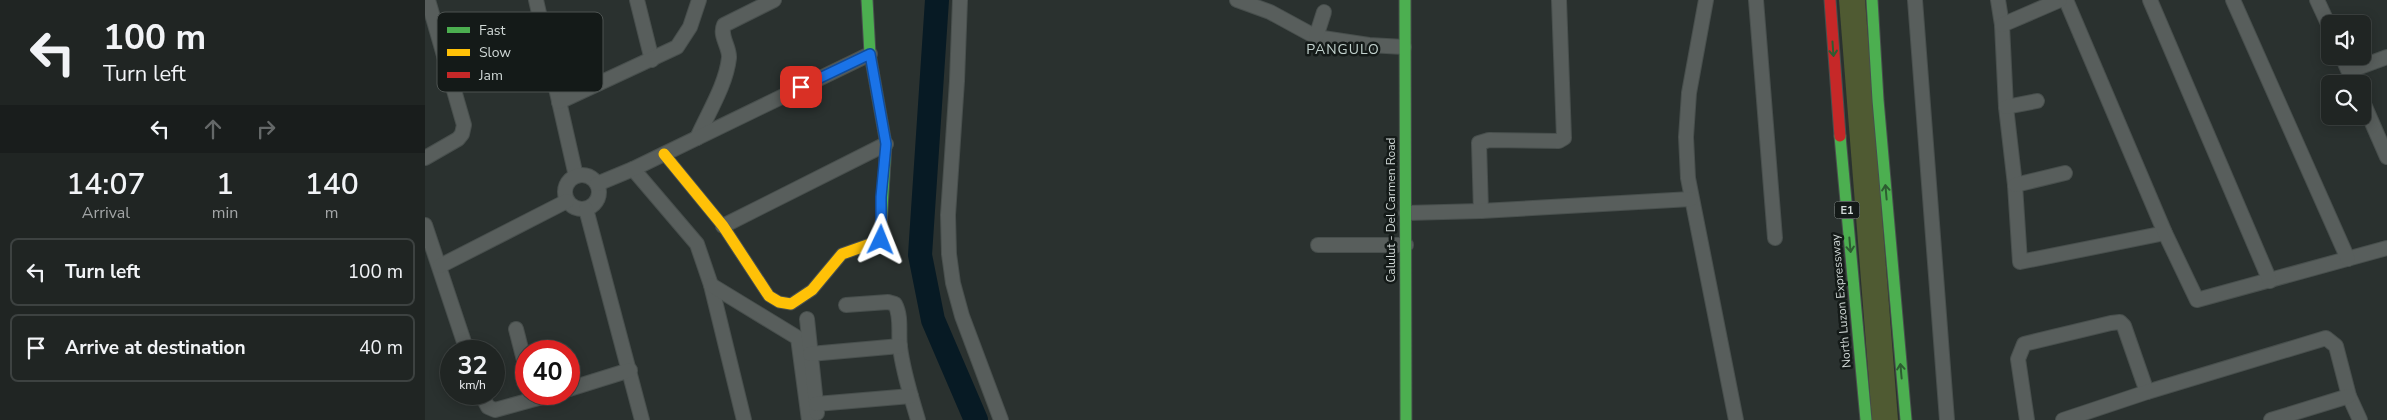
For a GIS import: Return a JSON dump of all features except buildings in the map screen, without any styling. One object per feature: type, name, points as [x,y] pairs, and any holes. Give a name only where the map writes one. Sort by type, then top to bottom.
[{"type":"main road","points":[[664,154],[723,226],[769,296],[779,302],[791,304],[812,290],[842,254],[881,240],[881,197],[886,144],[870,54],[867,0]]},
{"type":"main road","name":"Calulut - Del Carmen Road","points":[[1405,0],[1406,420]]},
{"type":"main road","name":"North Luzon Expressway","points":[[1830,0],[1866,420]]},
{"type":"main road","points":[[1872,0],[1877,100],[1906,420]]},
{"type":"street","points":[[428,0],[437,32]]},
{"type":"street","points":[[637,0],[652,60]]},
{"type":"street","points":[[603,82],[677,47],[690,27],[699,0]]},
{"type":"street","points":[[697,138],[726,72],[729,56],[723,35],[723,25],[774,0]]},
{"type":"street","points":[[960,0],[957,81],[948,215],[949,254],[953,283],[962,316],[1001,420]]},
{"type":"street","points":[[1237,0],[1270,12],[1316,37],[1369,45],[1405,46]]},
{"type":"street","points":[[1481,211],[1479,144],[1489,140],[1559,141],[1564,138],[1559,0]]},
{"type":"street","points":[[1706,0],[1689,93],[1686,137],[1691,199],[1737,420]]},
{"type":"street","points":[[1756,0],[1775,238]]},
{"type":"street","points":[[1915,0],[1947,420]]},
{"type":"street","points":[[1998,0],[2002,25],[2006,107],[2015,185],[2020,262],[2165,233]]},
{"type":"street","points":[[2002,25],[2060,0]]},
{"type":"street","points":[[2066,0],[2165,233],[2197,300],[2387,248]]},
{"type":"street","points":[[2150,0],[2271,281]]},
{"type":"street","points":[[2233,0],[2349,259]]},
{"type":"street","points":[[2317,0],[2324,15]]},
{"type":"street","points":[[1316,37],[1324,12]]},
{"type":"street","points":[[597,184],[633,169],[870,54]]},
{"type":"street","points":[[2349,71],[2387,57]]},
{"type":"street","points":[[2346,65],[2351,75]]},
{"type":"street","points":[[425,158],[458,139],[462,134],[463,125],[454,92]]},
{"type":"street","points":[[557,92],[576,176]]},
{"type":"street","points":[[559,102],[581,92]]},
{"type":"street","points":[[2006,107],[2037,101]]},
{"type":"street","points":[[2371,120],[2387,157]]},
{"type":"street","points":[[723,226],[886,144]]},
{"type":"street","points":[[633,169],[697,244],[711,285],[744,420]]},
{"type":"street","points":[[2015,185],[2065,174]]},
{"type":"street","points":[[576,176],[588,176],[597,184],[599,196],[596,202],[586,209],[575,208],[567,201],[565,190],[571,179],[576,176]]},
{"type":"street","points":[[1406,213],[1481,211],[1691,199]]},
{"type":"street","points":[[440,266],[567,201]]},
{"type":"street","points":[[586,209],[642,420]]},
{"type":"street","points":[[425,225],[464,340]]},
{"type":"street","points":[[1318,245],[1406,245]]},
{"type":"street","points":[[711,285],[798,338],[809,420]]},
{"type":"street","points":[[846,305],[888,302],[895,304],[899,311],[900,346],[918,420]]},
{"type":"street","points":[[807,319],[818,420]]},
{"type":"street","points":[[2027,420],[2018,359],[2024,344],[2111,323],[2120,322],[2125,326],[2147,392]]},
{"type":"street","points":[[516,329],[519,340]]},
{"type":"street","points":[[2063,420],[2147,392],[2326,338],[2336,346],[2349,396],[2360,420]]},
{"type":"street","points":[[811,354],[900,346]]},
{"type":"street","points":[[580,386],[630,370]]},
{"type":"street","points":[[816,404],[911,396]]},
{"type":"street","points":[[2271,420],[2349,396]]},
{"type":"street","points":[[486,405],[495,410],[515,403]]},
{"type":"green space","points":[[1839,0],[1865,0],[1898,420],[1872,420]]},
{"type":"waterway","points":[[937,0],[920,255],[933,320],[976,420]]},
{"type":"traffic: fast","points":[[867,0],[870,54],[886,144],[880,241],[876,242]]},
{"type":"traffic: fast","points":[[1405,0],[1406,420]]},
{"type":"traffic: fast","points":[[1872,0],[1878,100],[1906,420]]},
{"type":"traffic: fast","points":[[1840,136],[1866,420]]},
{"type":"traffic: slow","points":[[664,154],[723,226],[769,296],[779,302],[791,304],[812,290],[842,254],[876,242]]},
{"type":"traffic: jam","points":[[1830,0],[1840,136]]},
{"type":"district","name":"PANGULO","points":[[1343,49]]},
{"type":"route","points":[[801,87],[870,54],[886,144],[881,197],[881,240]]}]
